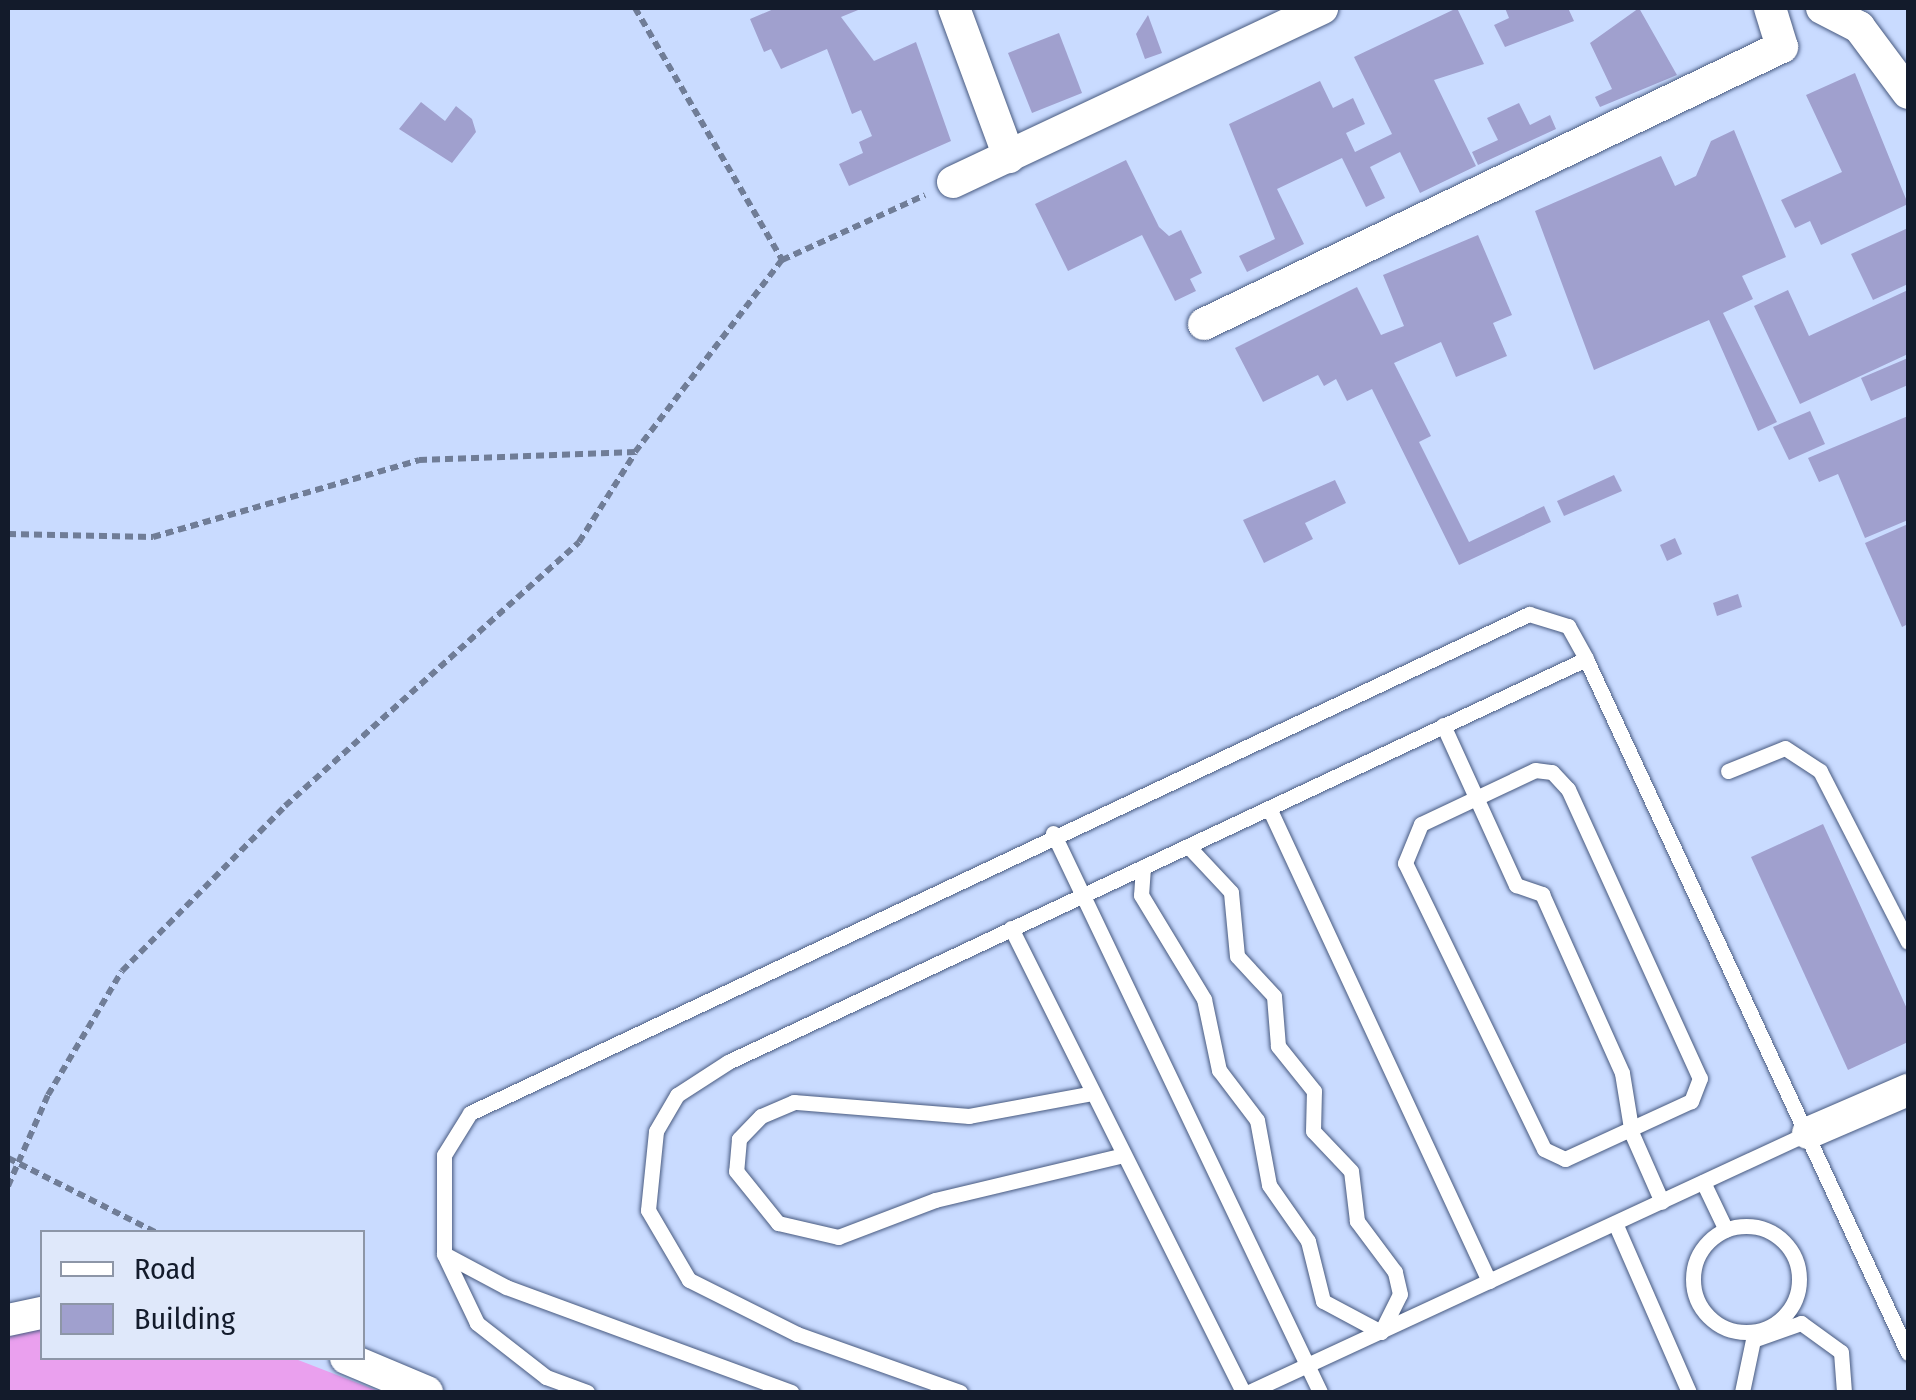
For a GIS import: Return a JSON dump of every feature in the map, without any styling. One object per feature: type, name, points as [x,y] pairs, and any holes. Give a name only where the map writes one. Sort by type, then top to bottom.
[{"type":"street","points":[[954,8],[1009,156]]},
{"type":"street","points":[[954,182],[1322,8]]},
{"type":"street","points":[[1204,324],[1782,47],[1770,8]]},
{"type":"street","points":[[1822,8],[1859,27],[1908,93]]},
{"type":"street","points":[[1808,1134],[1908,1090]]},
{"type":"street","points":[[8,1320],[40,1312]]},
{"type":"street","points":[[351,1360],[427,1392]]},
{"type":"lane","points":[[587,1392],[546,1377],[477,1323],[444,1254],[444,1155],[470,1113],[499,1093],[1529,614],[1568,626],[1586,659],[1908,1353]]},
{"type":"lane","points":[[960,1392],[797,1334],[689,1280],[648,1210],[646,1174],[677,1095],[1012,928],[1586,659]]},
{"type":"lane","points":[[1443,725],[1516,885],[1542,894],[1622,1074],[1632,1134],[1662,1202]]},
{"type":"lane","points":[[1728,771],[1786,748],[1820,771],[1908,942]]},
{"type":"lane","points":[[1535,770],[1552,772],[1568,789],[1696,1062],[1690,1102],[1632,1134],[1574,1158],[1544,1149],[1405,863],[1411,832],[1535,770]]},
{"type":"lane","points":[[1269,808],[1490,1282]]},
{"type":"lane","points":[[1053,834],[1320,1392]]},
{"type":"lane","points":[[1188,846],[1231,892],[1237,956],[1274,996],[1278,1046],[1314,1091],[1314,1131],[1351,1171],[1357,1222],[1394,1272],[1400,1294],[1381,1332]]},
{"type":"lane","points":[[1143,867],[1141,895],[1204,998],[1219,1070],[1257,1120],[1269,1184],[1308,1242],[1324,1301],[1381,1332]]},
{"type":"lane","points":[[1012,928],[1246,1392],[1808,1134]]},
{"type":"lane","points":[[1094,1093],[969,1116],[794,1102],[760,1116],[740,1139],[736,1172],[778,1223],[838,1238],[935,1200],[1124,1154]]},
{"type":"lane","points":[[1703,1182],[1726,1230]]},
{"type":"lane","points":[[1615,1223],[1689,1392]]},
{"type":"lane","points":[[1726,1230],[1774,1234],[1795,1258],[1798,1291],[1743,1356],[1742,1392]]},
{"type":"lane","points":[[1726,1230],[1694,1266],[1697,1300],[1718,1324],[1768,1328],[1801,1323],[1831,1338],[1846,1368],[1844,1392]]},
{"type":"lane","points":[[444,1254],[506,1287],[791,1392]]},
{"type":"path","points":[[635,8],[782,260]]},
{"type":"path","points":[[8,1186],[48,1095],[122,972],[285,806],[580,542],[636,452],[782,260],[954,182]]},
{"type":"path","points":[[8,534],[154,537],[420,460],[636,452]]},
{"type":"path","points":[[8,1158],[151,1230]]},
{"type":"shaded area","points":[[40,1329],[40,1360],[298,1360],[381,1392],[8,1392],[8,1337]]},
{"type":"building","points":[[776,8],[863,8],[841,17],[874,61],[916,42],[951,141],[849,186],[839,164],[863,153],[859,142],[872,136],[861,110],[852,114],[827,49],[781,69],[771,49],[764,52],[750,19]]},
{"type":"building","points":[[1457,8],[1484,64],[1434,80],[1476,166],[1420,193],[1400,152],[1370,167],[1385,198],[1366,207],[1342,158],[1277,189],[1304,244],[1247,272],[1239,256],[1275,239],[1229,124],[1320,81],[1333,108],[1353,98],[1365,124],[1346,133],[1355,152],[1392,134],[1354,57]]},
{"type":"building","points":[[1505,8],[1568,8],[1574,21],[1505,47],[1494,25],[1509,18]]},
{"type":"building","points":[[1639,8],[1677,75],[1600,107],[1595,97],[1612,89],[1590,43]]},
{"type":"building","points":[[1148,15],[1162,53],[1145,59],[1136,34]]},
{"type":"building","points":[[1059,33],[1082,93],[1032,113],[1008,53]]},
{"type":"building","points":[[1855,73],[1908,204],[1821,245],[1810,221],[1795,228],[1781,200],[1842,172],[1806,95]]},
{"type":"building","points":[[421,102],[445,121],[456,106],[472,119],[476,132],[452,163],[399,129]]},
{"type":"building","points":[[1519,103],[1530,125],[1550,115],[1556,129],[1478,165],[1472,152],[1498,140],[1487,118]]},
{"type":"building","points":[[1734,130],[1786,257],[1742,276],[1753,299],[1723,313],[1777,422],[1758,431],[1709,320],[1594,370],[1535,211],[1661,156],[1675,186],[1696,176],[1711,141]]},
{"type":"building","points":[[1126,160],[1159,227],[1169,236],[1181,230],[1202,273],[1190,279],[1196,291],[1175,301],[1142,235],[1068,271],[1035,204]]},
{"type":"building","points":[[1908,228],[1908,284],[1873,300],[1851,254]]},
{"type":"building","points":[[1478,235],[1512,315],[1493,323],[1507,356],[1456,377],[1441,342],[1394,363],[1431,436],[1419,442],[1469,542],[1544,506],[1551,522],[1459,565],[1372,389],[1347,401],[1336,379],[1324,386],[1318,375],[1263,402],[1235,348],[1357,287],[1381,335],[1404,326],[1383,275]]},
{"type":"building","points":[[1788,290],[1809,336],[1908,290],[1908,354],[1800,404],[1754,306]]},
{"type":"building","points":[[1908,358],[1908,385],[1871,401],[1861,378]]},
{"type":"building","points":[[1810,411],[1825,444],[1789,460],[1773,427]]},
{"type":"building","points":[[1908,416],[1908,520],[1865,538],[1838,474],[1819,482],[1808,458]]},
{"type":"building","points":[[1614,475],[1622,491],[1564,516],[1557,501]]},
{"type":"building","points":[[1335,480],[1346,503],[1305,523],[1313,539],[1264,563],[1243,520]]},
{"type":"building","points":[[1908,524],[1908,624],[1902,627],[1865,543]]},
{"type":"building","points":[[1675,538],[1682,554],[1667,561],[1660,545]]},
{"type":"building","points":[[1738,594],[1742,607],[1717,616],[1713,603]]},
{"type":"building","points":[[1823,824],[1908,1011],[1908,1042],[1848,1070],[1751,857]]}]
